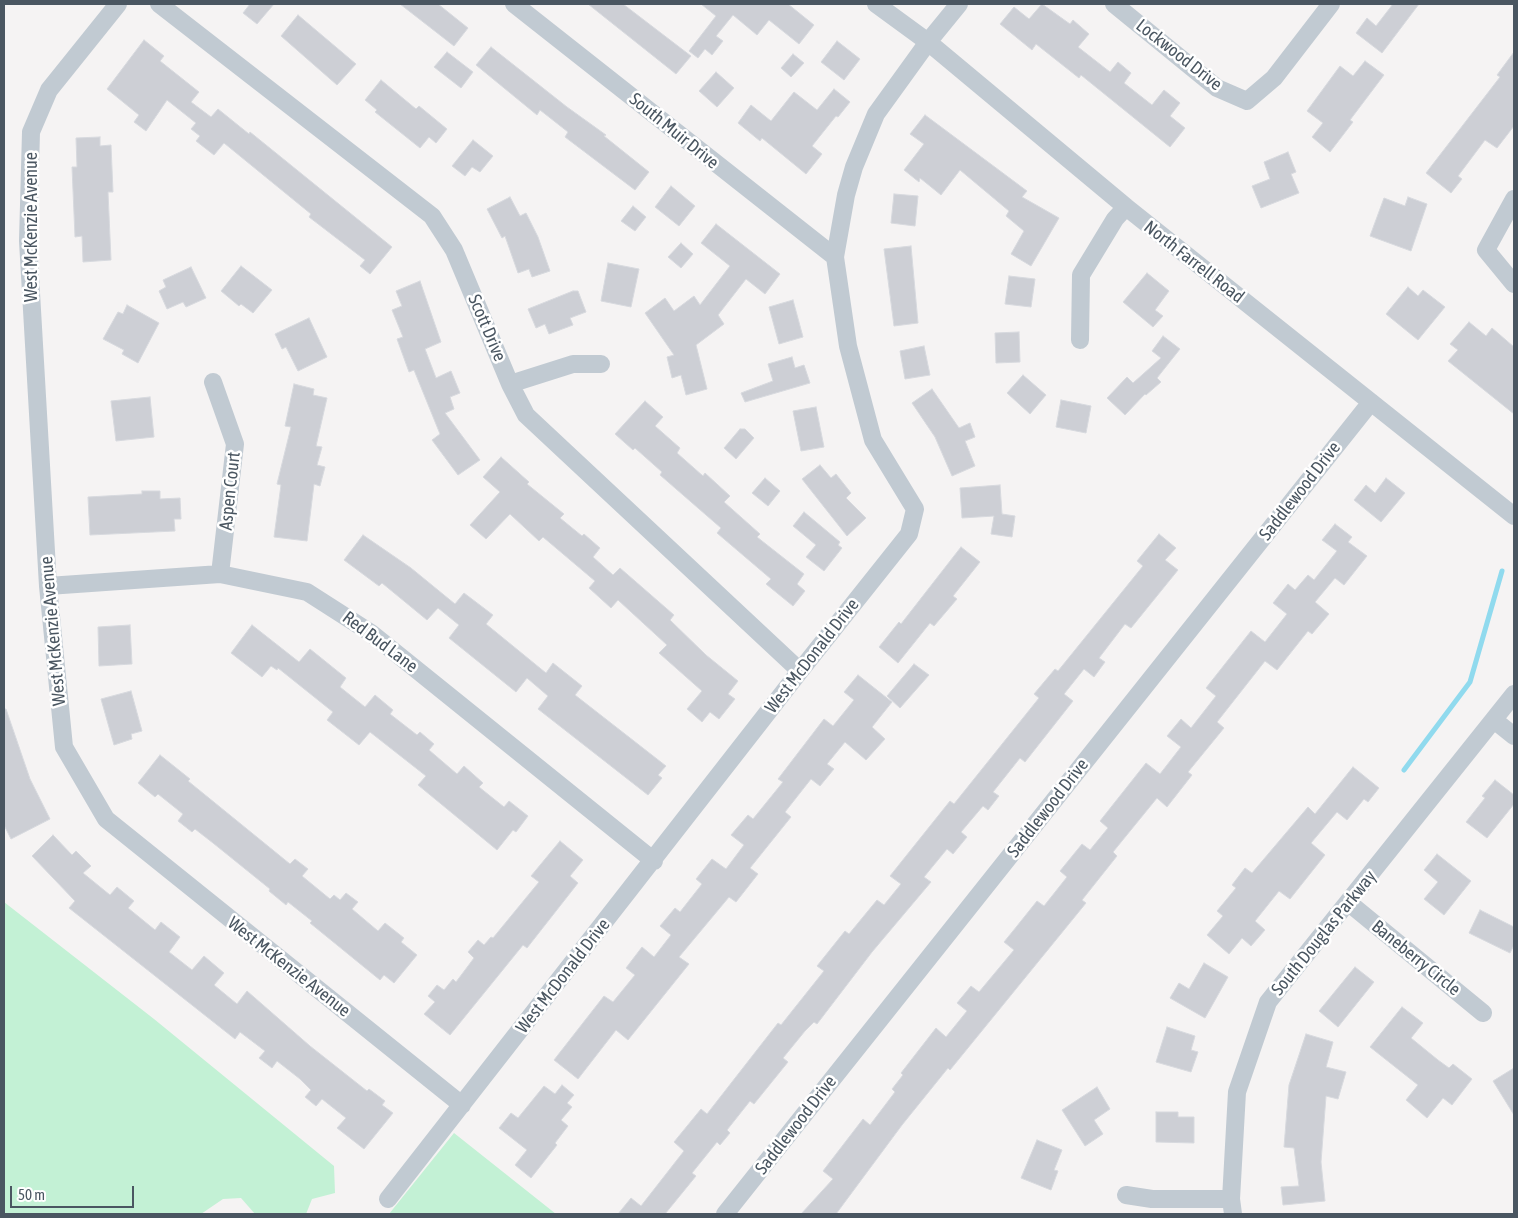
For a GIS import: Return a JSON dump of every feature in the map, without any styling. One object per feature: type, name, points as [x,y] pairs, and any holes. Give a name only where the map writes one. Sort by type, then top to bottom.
[{"type":"street","name":"West McKenzie Avenue","points":[[118,4],[50,90],[31,132],[28,241],[48,586],[64,747],[106,819],[462,1105]]},
{"type":"street","name":"Scott Drive","points":[[159,4],[432,216],[454,250],[510,384],[526,415],[800,671]]},
{"type":"street","name":"South Muir Drive","points":[[514,4],[835,257]]},
{"type":"street","name":"North Farrell Road","points":[[876,4],[928,42],[1126,207],[1514,516]]},
{"type":"street","name":"West McDonald Drive","points":[[388,1199],[654,861],[800,671],[910,534],[915,509],[873,440],[848,346],[835,257],[846,195],[864,138],[888,95],[959,4]]},
{"type":"street","name":"Lockwood Drive","points":[[1114,4],[1217,88],[1247,101],[1274,78],[1331,4]]},
{"type":"street","points":[[1514,199],[1486,250],[1514,284]]},
{"type":"street","points":[[1080,340],[1080,275],[1115,219],[1126,207]]},
{"type":"street","points":[[510,384],[573,364],[601,364]]},
{"type":"street","name":"Aspen Court","points":[[213,382],[235,444],[220,574]]},
{"type":"street","name":"Saddlewood Drive","points":[[725,1214],[1371,402]]},
{"type":"street","name":"Red Bud Lane","points":[[48,586],[220,574],[307,592],[371,633],[654,861]]},
{"type":"street","name":"South Douglas Parkway","points":[[1232,1207],[1237,1092],[1268,1002],[1349,903],[1514,694]]},
{"type":"street","points":[[1494,720],[1514,736]]},
{"type":"street","name":"Baneberry Circle","points":[[1349,903],[1483,1013]]},
{"type":"street","points":[[1126,1195],[1232,1207]]},
{"type":"green space","points":[[4,902],[154,1019],[334,1166],[335,1193],[312,1199],[306,1214],[255,1214],[241,1198],[223,1199],[201,1214],[4,1214]]},
{"type":"green space","points":[[454,1133],[556,1214],[389,1214]]},
{"type":"building","points":[[250,4],[274,4],[257,24],[243,13]]},
{"type":"building","points":[[400,4],[438,4],[468,28],[454,46]]},
{"type":"building","points":[[588,4],[623,4],[691,56],[676,74]]},
{"type":"building","points":[[701,4],[788,4],[814,25],[799,44],[769,20],[757,35],[733,15],[716,36],[723,41],[712,55],[705,49],[698,58],[689,51],[716,16]]},
{"type":"building","points":[[1042,4],[1070,24],[1073,20],[1089,34],[1078,47],[1110,72],[1118,62],[1131,73],[1124,83],[1152,105],[1164,90],[1180,103],[1170,116],[1185,128],[1170,147],[1081,75],[1079,78],[1036,44],[1032,50],[1000,24],[1014,7],[1029,19]]},
{"type":"building","points":[[1393,4],[1419,4],[1382,53],[1356,33],[1367,18],[1376,26]]},
{"type":"building","points":[[298,15],[356,64],[337,85],[281,36]]},
{"type":"building","points":[[144,40],[164,56],[160,61],[199,92],[191,102],[211,117],[218,109],[249,134],[250,132],[392,247],[370,274],[360,266],[365,260],[309,217],[311,214],[224,143],[214,155],[196,141],[200,136],[191,129],[196,123],[167,100],[146,131],[134,122],[139,115],[107,89]]},
{"type":"building","points":[[837,41],[860,59],[844,80],[821,62]]},
{"type":"building","points":[[491,47],[606,135],[604,136],[649,172],[635,190],[565,137],[568,132],[540,110],[537,115],[476,65]]},
{"type":"building","points":[[447,52],[473,72],[461,88],[434,67]]},
{"type":"building","points":[[1514,52],[1514,126],[1497,148],[1485,140],[1458,176],[1462,179],[1451,193],[1426,173],[1500,77],[1497,75]]},
{"type":"building","points":[[793,54],[804,63],[791,77],[781,68]]},
{"type":"building","points":[[1365,61],[1384,75],[1350,120],[1353,122],[1330,152],[1312,137],[1323,123],[1307,111],[1340,66],[1353,76]]},
{"type":"building","points":[[716,72],[734,88],[717,107],[699,91]]},
{"type":"building","points":[[381,80],[416,109],[419,106],[447,129],[436,143],[429,137],[420,148],[375,112],[377,110],[365,100]]},
{"type":"building","points":[[834,89],[850,102],[812,146],[822,154],[806,174],[762,138],[760,141],[738,123],[751,105],[771,121],[794,92],[817,110]]},
{"type":"building","points":[[925,115],[1027,191],[1022,197],[1059,218],[1031,266],[1011,254],[1024,231],[1006,216],[1009,211],[960,170],[941,195],[920,178],[919,182],[904,170],[924,144],[910,134]]},
{"type":"building","points":[[100,137],[100,146],[111,145],[113,192],[108,192],[111,260],[83,262],[82,236],[75,237],[72,167],[77,167],[76,138]]},
{"type":"building","points":[[473,140],[493,156],[480,172],[472,167],[465,176],[452,166]]},
{"type":"building","points":[[1288,152],[1296,172],[1291,174],[1299,193],[1261,208],[1252,186],[1270,179],[1264,162]]},
{"type":"building","points":[[671,186],[695,206],[679,226],[655,207]]},
{"type":"building","points":[[894,194],[918,196],[915,226],[891,223]]},
{"type":"building","points":[[510,197],[520,216],[526,213],[538,237],[550,271],[532,277],[529,269],[518,273],[505,236],[502,238],[487,209]]},
{"type":"building","points":[[1408,197],[1427,204],[1411,251],[1370,236],[1384,198],[1405,206]]},
{"type":"building","points":[[633,206],[646,217],[635,231],[621,221]]},
{"type":"building","points":[[716,224],[780,274],[765,294],[746,279],[718,315],[724,324],[696,345],[707,389],[686,395],[681,375],[672,378],[667,357],[674,355],[645,313],[665,298],[674,311],[694,296],[700,305],[730,266],[701,243]]},
{"type":"building","points":[[681,243],[693,254],[681,268],[668,257]]},
{"type":"building","points":[[911,246],[918,323],[894,326],[884,249]]},
{"type":"building","points":[[608,263],[639,269],[631,307],[601,301]]},
{"type":"building","points":[[241,266],[272,290],[253,313],[241,304],[239,306],[221,291]]},
{"type":"building","points":[[191,267],[206,298],[186,307],[183,302],[167,309],[159,291],[166,287],[163,280]]},
{"type":"building","points":[[1147,273],[1169,291],[1155,310],[1163,316],[1153,327],[1123,302]]},
{"type":"building","points":[[1009,276],[1035,279],[1031,307],[1005,304]]},
{"type":"building","points":[[420,281],[441,342],[425,349],[436,378],[451,371],[460,393],[450,397],[454,409],[445,413],[480,460],[458,475],[432,440],[440,434],[414,370],[409,372],[397,339],[403,337],[392,310],[402,306],[396,291]]},
{"type":"building","points":[[1408,287],[1418,296],[1423,290],[1445,307],[1418,340],[1386,314]]},
{"type":"building","points":[[573,291],[578,291],[586,312],[570,318],[573,325],[549,334],[545,324],[536,328],[528,309]]},
{"type":"building","points":[[793,300],[803,337],[779,344],[769,307]]},
{"type":"building","points":[[127,305],[159,323],[138,363],[122,354],[124,350],[103,339],[118,312],[123,314]]},
{"type":"building","points":[[309,318],[327,357],[298,371],[286,347],[282,349],[275,334]]},
{"type":"building","points":[[1469,322],[1486,336],[1492,328],[1514,347],[1514,414],[1448,361],[1458,350],[1450,344]]},
{"type":"building","points":[[1019,332],[1020,362],[996,363],[995,333]]},
{"type":"building","points":[[1163,336],[1180,349],[1157,378],[1161,382],[1145,394],[1125,415],[1107,398],[1127,377],[1133,383],[1161,358],[1152,351]]},
{"type":"building","points":[[924,346],[930,375],[905,379],[900,351]]},
{"type":"building","points":[[792,357],[795,368],[804,365],[810,383],[745,402],[741,393],[773,381],[768,364]]},
{"type":"building","points":[[1023,375],[1046,395],[1030,414],[1007,393]]},
{"type":"building","points":[[294,384],[314,389],[313,395],[327,398],[316,446],[322,447],[317,465],[325,467],[320,486],[314,484],[307,541],[274,537],[281,485],[277,484],[291,427],[285,426]]},
{"type":"building","points":[[932,389],[959,428],[970,423],[975,437],[965,441],[975,466],[952,476],[935,437],[912,403]]},
{"type":"building","points":[[150,397],[154,437],[116,441],[111,401]]},
{"type":"building","points":[[1061,400],[1091,406],[1086,433],[1056,427]]},
{"type":"building","points":[[645,401],[663,417],[655,426],[680,448],[677,453],[703,476],[705,473],[730,496],[724,502],[760,534],[757,537],[804,574],[797,584],[805,591],[793,606],[766,584],[771,579],[717,533],[721,528],[660,475],[662,472],[635,448],[633,450],[615,434]]},
{"type":"building","points":[[816,407],[824,447],[801,451],[793,411]]},
{"type":"building","points":[[740,429],[745,429],[754,438],[736,459],[724,448]]},
{"type":"building","points":[[501,457],[529,482],[527,484],[564,514],[560,518],[582,536],[584,534],[600,548],[593,557],[613,575],[620,568],[674,615],[670,620],[706,655],[738,681],[728,694],[735,699],[719,719],[710,712],[702,722],[687,709],[702,691],[659,653],[667,645],[618,600],[611,608],[589,588],[595,581],[543,537],[539,541],[510,514],[486,539],[470,525],[500,492],[483,477]]},
{"type":"building","points":[[820,465],[831,478],[836,474],[851,493],[846,498],[866,518],[847,536],[802,479]]},
{"type":"building","points":[[765,478],[780,491],[768,506],[752,493]]},
{"type":"building","points":[[1386,478],[1405,493],[1381,522],[1354,500],[1366,485],[1375,493]]},
{"type":"building","points":[[1000,485],[1002,514],[1015,516],[1012,537],[991,534],[994,516],[962,518],[960,488]]},
{"type":"building","points":[[142,491],[160,491],[160,499],[180,498],[181,519],[174,519],[175,531],[90,535],[88,497],[142,494]]},
{"type":"building","points":[[804,512],[840,542],[838,545],[842,548],[824,571],[806,557],[816,545],[793,526]]},
{"type":"building","points":[[1335,524],[1352,537],[1348,542],[1367,556],[1344,585],[1335,578],[1315,602],[1329,614],[1312,634],[1308,631],[1277,670],[1265,661],[1217,722],[1224,728],[1188,772],[1192,775],[1167,807],[1157,798],[1113,852],[1117,856],[1082,900],[1086,903],[950,1070],[948,1068],[902,1125],[836,1214],[801,1214],[833,1179],[823,1171],[863,1119],[870,1125],[895,1092],[892,1089],[903,1075],[901,1073],[936,1028],[946,1037],[967,1011],[957,1003],[971,986],[979,992],[1014,950],[1004,942],[1037,901],[1044,906],[1067,877],[1060,871],[1082,844],[1090,850],[1108,828],[1100,821],[1146,763],[1160,774],[1181,747],[1167,736],[1181,719],[1191,728],[1216,696],[1206,688],[1251,631],[1265,642],[1287,614],[1273,603],[1288,584],[1295,590],[1308,575],[1314,580],[1337,551],[1322,540]]},
{"type":"building","points":[[1159,534],[1176,548],[1165,560],[1178,570],[1131,628],[1125,624],[1099,658],[1105,662],[1094,677],[1084,669],[1064,694],[1073,701],[1025,762],[1020,758],[993,792],[999,796],[988,810],[983,806],[961,832],[967,837],[953,854],[947,849],[924,877],[931,882],[872,952],[817,1024],[814,1022],[805,1031],[783,1058],[788,1062],[754,1104],[750,1101],[727,1130],[730,1133],[720,1145],[717,1142],[692,1173],[696,1176],[665,1214],[618,1214],[631,1198],[641,1206],[684,1151],[674,1142],[701,1109],[707,1114],[778,1023],[781,1025],[824,971],[817,966],[845,931],[849,934],[877,900],[884,905],[901,884],[890,876],[950,801],[954,804],[1039,698],[1034,694],[1055,669],[1058,671],[1143,566],[1137,561]]},
{"type":"building","points":[[363,535],[411,568],[455,604],[464,593],[493,615],[486,624],[546,673],[553,663],[582,686],[575,695],[666,766],[658,775],[662,778],[648,795],[538,709],[548,696],[527,678],[516,692],[449,638],[459,625],[438,608],[427,620],[382,583],[379,586],[344,560]]},
{"type":"building","points":[[961,547],[980,562],[953,596],[957,599],[934,626],[930,623],[898,663],[879,647],[899,622],[901,624]]},
{"type":"building","points":[[130,625],[132,664],[99,666],[98,627]]},
{"type":"building","points":[[252,625],[299,662],[310,649],[346,678],[340,687],[365,707],[375,695],[393,710],[390,714],[417,735],[420,732],[434,744],[429,750],[457,774],[464,766],[483,783],[479,787],[504,807],[509,801],[528,816],[516,832],[513,830],[497,850],[418,785],[426,776],[370,732],[359,745],[327,720],[333,712],[278,668],[277,670],[271,666],[262,677],[231,653]]},
{"type":"building","points":[[914,664],[929,675],[900,708],[887,696]]},
{"type":"building","points":[[858,675],[892,702],[872,727],[885,739],[866,760],[845,742],[827,764],[834,769],[820,786],[811,779],[785,812],[791,817],[750,868],[758,874],[736,902],[729,897],[679,957],[689,964],[628,1040],[616,1030],[578,1079],[554,1060],[604,996],[613,1002],[635,975],[626,968],[642,947],[654,957],[671,935],[660,926],[675,908],[680,912],[702,884],[696,879],[712,859],[726,869],[744,845],[731,835],[748,815],[753,819],[783,782],[778,779],[824,719],[833,726],[854,700],[844,692]]},
{"type":"building","points":[[131,691],[142,731],[131,734],[132,739],[114,745],[101,699]]},
{"type":"building","points":[[4,709],[6,709],[30,779],[50,819],[11,839],[4,825]]},
{"type":"building","points":[[160,755],[190,779],[188,781],[290,864],[295,859],[308,869],[302,876],[330,899],[334,895],[340,900],[346,893],[358,902],[352,909],[378,931],[385,923],[404,938],[401,942],[417,955],[394,983],[384,975],[380,980],[310,923],[312,921],[288,902],[286,905],[269,891],[270,889],[195,829],[192,832],[178,821],[183,814],[158,794],[155,797],[138,783]]},
{"type":"building","points":[[1353,767],[1379,788],[1368,802],[1364,799],[1347,820],[1337,812],[1311,843],[1325,855],[1290,899],[1279,891],[1255,921],[1265,930],[1251,946],[1242,938],[1229,954],[1207,935],[1223,916],[1217,911],[1236,888],[1232,885],[1245,868],[1252,873],[1308,807],[1315,814]]},
{"type":"building","points":[[1495,780],[1514,795],[1514,804],[1487,838],[1466,822],[1485,798],[1482,796]]},
{"type":"building","points":[[53,835],[72,855],[76,851],[91,866],[83,873],[110,895],[117,887],[134,901],[128,908],[155,930],[161,922],[180,937],[169,952],[192,970],[204,956],[224,973],[214,985],[237,1004],[247,991],[310,1046],[367,1091],[369,1089],[385,1101],[382,1105],[393,1113],[364,1149],[337,1128],[346,1118],[322,1099],[316,1106],[305,1097],[311,1090],[300,1079],[277,1061],[272,1068],[259,1058],[265,1051],[240,1032],[235,1039],[69,908],[75,901],[32,856]]},
{"type":"building","points":[[560,841],[583,860],[570,876],[578,883],[527,948],[523,945],[450,1035],[424,1014],[435,1002],[428,996],[437,985],[444,990],[453,979],[456,982],[474,958],[468,952],[478,940],[484,945],[491,937],[493,938],[539,882],[531,876]]},
{"type":"building","points":[[1437,854],[1471,881],[1444,915],[1424,899],[1438,882],[1424,870]]},
{"type":"building","points":[[1480,910],[1514,927],[1514,945],[1510,953],[1469,933]]},
{"type":"building","points":[[1204,963],[1228,977],[1205,1018],[1170,998],[1179,983],[1189,989]]},
{"type":"building","points":[[1355,967],[1374,982],[1338,1027],[1319,1011]]},
{"type":"building","points":[[1402,1007],[1423,1023],[1411,1038],[1449,1068],[1453,1064],[1472,1079],[1452,1105],[1443,1098],[1427,1118],[1406,1100],[1418,1085],[1370,1047]]},
{"type":"building","points":[[1167,1027],[1195,1036],[1191,1050],[1198,1052],[1191,1072],[1156,1062]]},
{"type":"building","points":[[1306,1034],[1333,1042],[1326,1067],[1346,1072],[1338,1099],[1326,1096],[1321,1162],[1325,1201],[1283,1205],[1281,1187],[1299,1186],[1294,1148],[1284,1147],[1289,1085]]},
{"type":"building","points":[[1514,1068],[1514,1115],[1493,1081]]},
{"type":"building","points":[[562,1085],[574,1095],[567,1103],[572,1107],[561,1120],[568,1126],[555,1143],[557,1145],[531,1178],[515,1165],[527,1150],[499,1128],[511,1113],[518,1118],[544,1086],[555,1094]]},
{"type":"building","points":[[1097,1087],[1110,1109],[1094,1120],[1103,1134],[1085,1146],[1062,1110]]},
{"type":"building","points":[[1156,1112],[1178,1112],[1178,1117],[1194,1117],[1194,1143],[1156,1142]]},
{"type":"building","points":[[1037,1140],[1062,1150],[1054,1170],[1058,1171],[1051,1190],[1021,1178]]},
{"type":"waterway","points":[[1404,770],[1470,682],[1502,571]]}]
